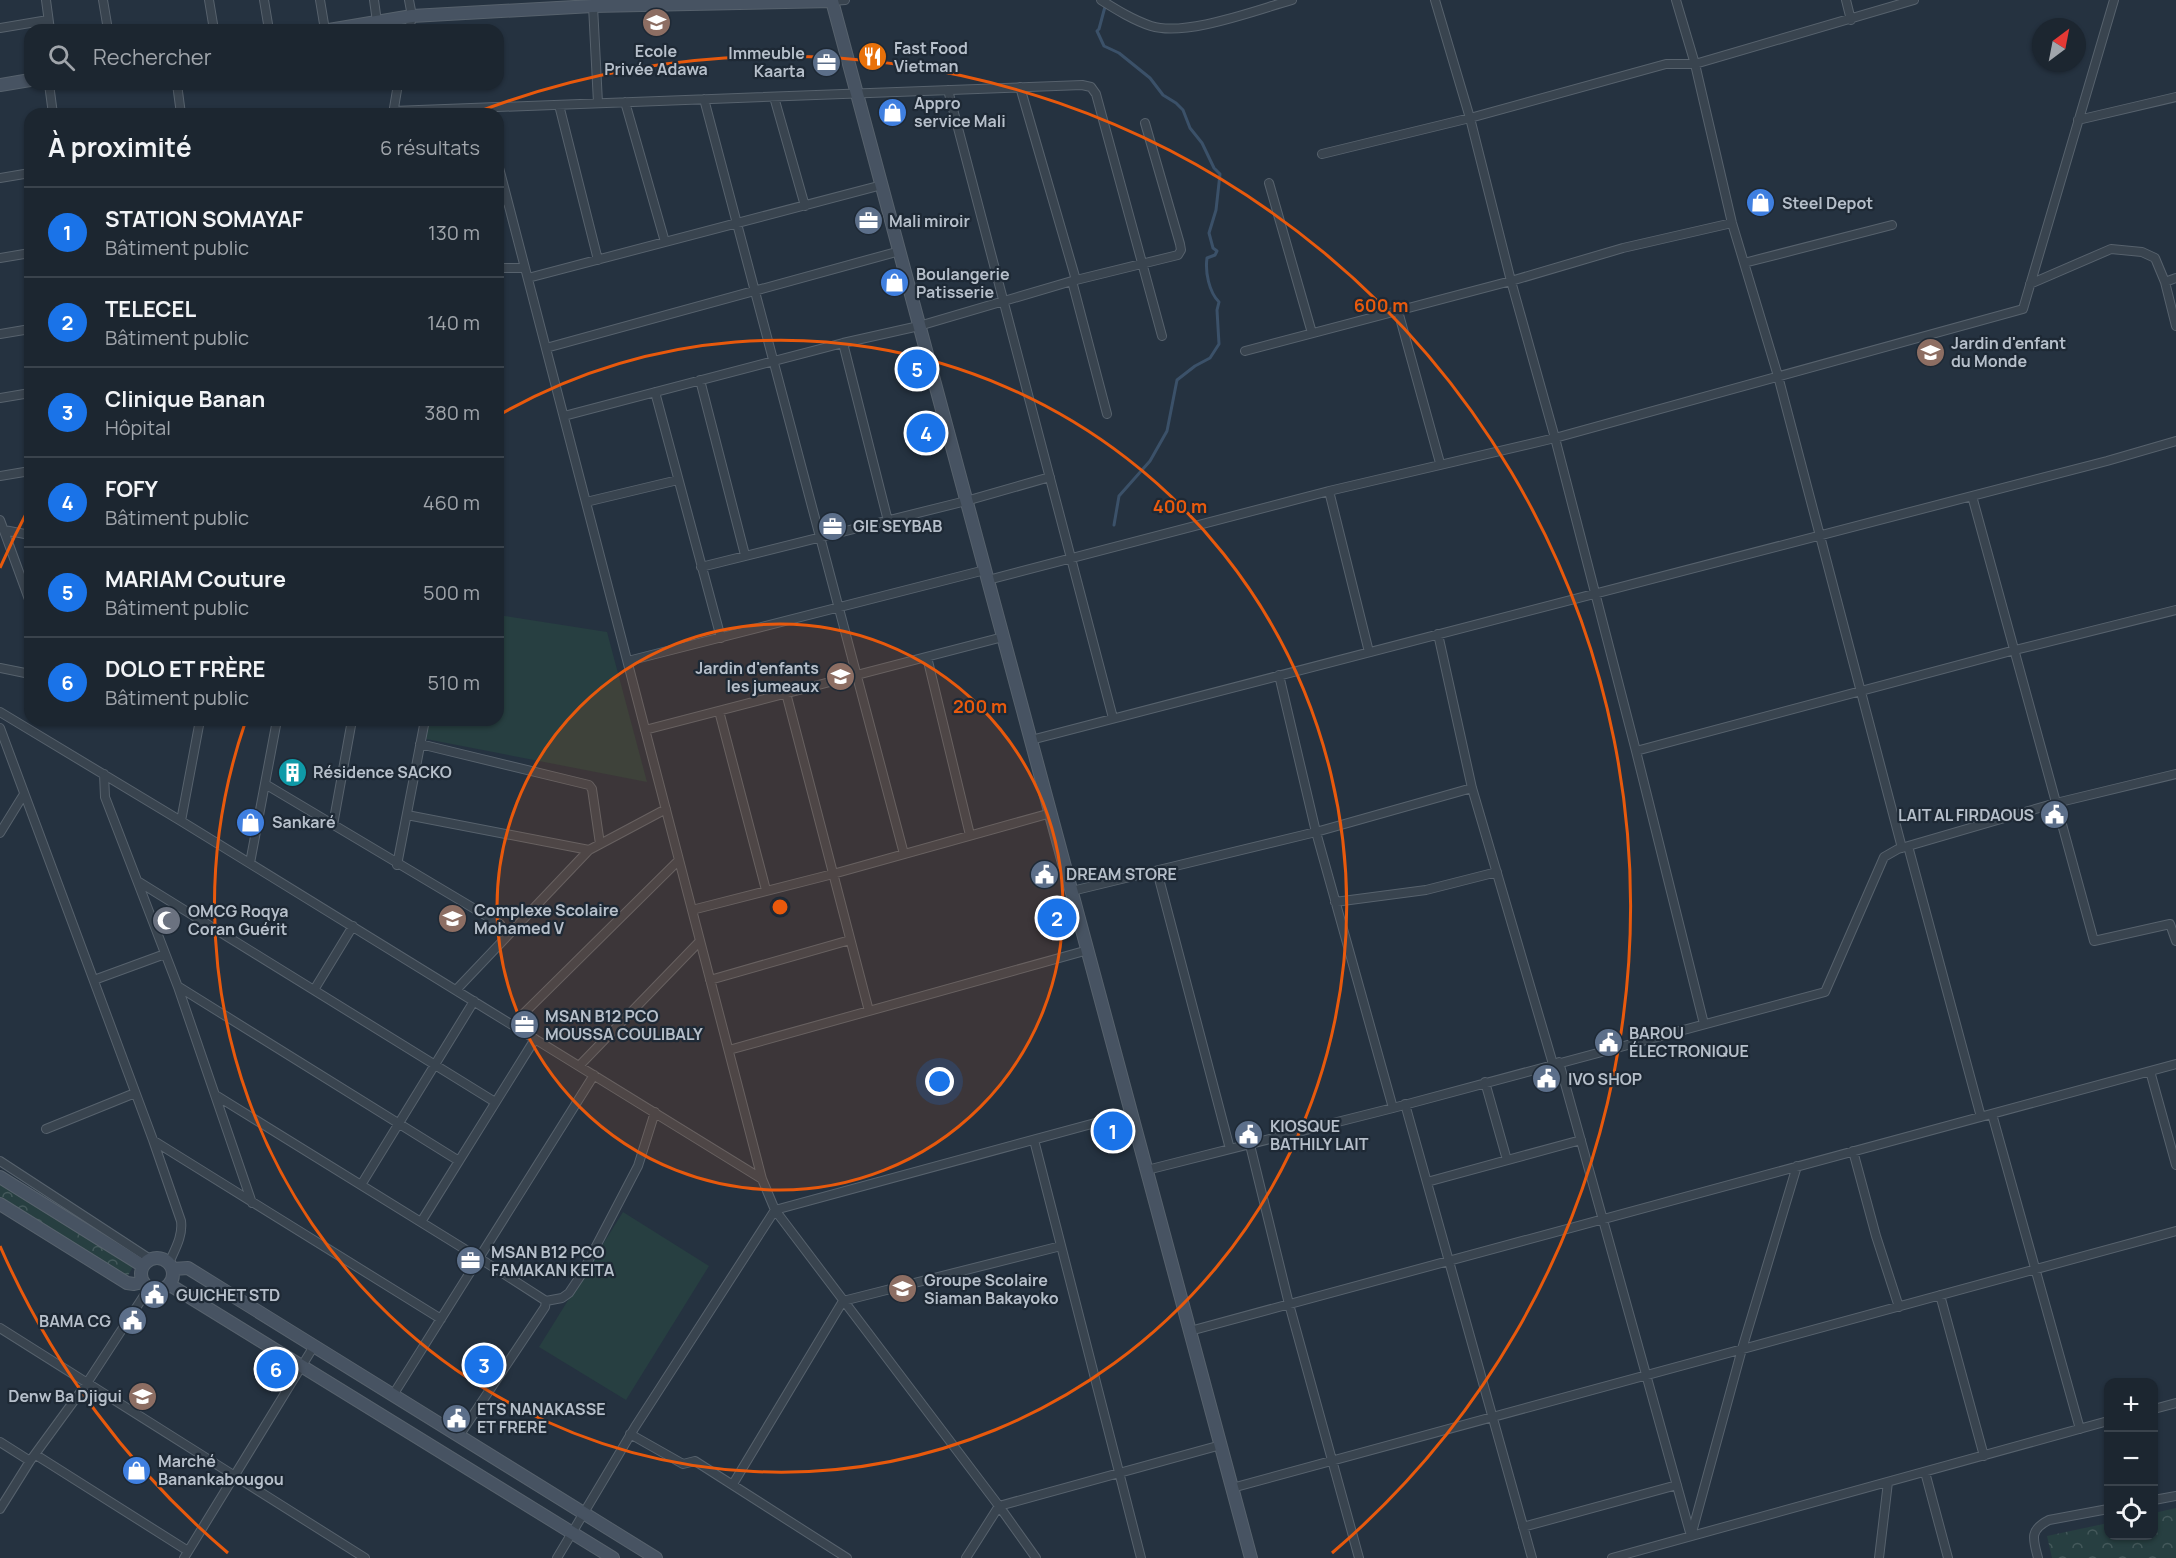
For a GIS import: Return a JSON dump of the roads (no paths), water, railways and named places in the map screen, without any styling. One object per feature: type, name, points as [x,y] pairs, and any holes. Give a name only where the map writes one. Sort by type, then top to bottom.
[{"type":"main road","points":[[364,24],[411,16],[593,6],[832,1],[1251,1558]]},
{"type":"main road","points":[[0,85],[24,81]]},
{"type":"main road","points":[[0,1177],[147,1263]]},
{"type":"main road","points":[[0,1204],[127,1283],[146,1285]]},
{"type":"main road","points":[[171,1266],[173,1278],[170,1285],[163,1290],[154,1291],[146,1285],[141,1274],[147,1263],[160,1258],[171,1266],[188,1268],[656,1558]]},
{"type":"main road","points":[[170,1285],[613,1558]]},
{"type":"street","points":[[46,0],[49,24]]},
{"type":"street","points":[[103,0],[107,24]]},
{"type":"street","points":[[209,0],[213,24]]},
{"type":"street","points":[[264,0],[268,24]]},
{"type":"street","points":[[320,0],[326,24]]},
{"type":"street","points":[[374,0],[377,22]]},
{"type":"street","points":[[409,0],[410,24]]},
{"type":"street","points":[[832,1],[845,0]]},
{"type":"street","points":[[1104,2],[1152,26],[1169,29],[1193,27],[1292,0]]},
{"type":"street","points":[[1435,0],[1470,118],[1511,281],[1555,438],[1704,1024]]},
{"type":"street","points":[[1676,0],[1695,64],[1732,223],[1778,376],[1860,691],[1981,1117]]},
{"type":"street","points":[[1846,0],[1851,20]]},
{"type":"street","points":[[1322,154],[1470,118],[1666,64],[1695,64],[1914,0]]},
{"type":"street","points":[[628,662],[839,608],[1071,559],[1440,463],[1555,438],[2022,309],[2114,0]]},
{"type":"street","points":[[593,6],[598,103]]},
{"type":"street","points":[[0,28],[48,20]]},
{"type":"street","points":[[504,109],[774,96],[1082,85],[1091,87],[1096,93],[1162,336]]},
{"type":"street","points":[[1020,87],[1074,281],[1107,414]]},
{"type":"street","points":[[50,90],[52,108]]},
{"type":"street","points":[[178,90],[180,108]]},
{"type":"street","points":[[394,108],[398,90]]},
{"type":"street","points":[[948,90],[1113,718]]},
{"type":"street","points":[[774,96],[805,206]]},
{"type":"street","points":[[2078,120],[2176,97]]},
{"type":"street","points":[[704,99],[904,854]]},
{"type":"street","points":[[624,102],[665,242]]},
{"type":"street","points":[[559,105],[598,260]]},
{"type":"street","points":[[564,416],[843,343],[919,326],[1074,281],[1178,255],[1181,250],[1145,123]]},
{"type":"street","points":[[0,178],[24,174]]},
{"type":"street","points":[[1269,183],[1312,333]]},
{"type":"street","points":[[528,278],[882,185]]},
{"type":"street","points":[[504,203],[528,278],[762,1179],[775,1209],[1036,1558]]},
{"type":"street","points":[[1245,351],[1511,281],[1623,248],[1732,223]]},
{"type":"street","points":[[1744,263],[1892,225]]},
{"type":"street","points":[[2030,284],[2111,249],[2142,252],[2155,258],[2165,282],[2176,326]]},
{"type":"street","points":[[546,348],[900,252]]},
{"type":"street","points":[[0,258],[24,254]]},
{"type":"street","points":[[504,268],[525,268]]},
{"type":"street","points":[[2165,282],[2176,278]]},
{"type":"street","points":[[1398,311],[1440,463]]},
{"type":"street","points":[[0,334],[24,330]]},
{"type":"street","points":[[843,343],[888,521]]},
{"type":"street","points":[[700,380],[745,555]]},
{"type":"street","points":[[655,392],[721,638]]},
{"type":"street","points":[[0,398],[24,394]]},
{"type":"street","points":[[1031,740],[2176,441]]},
{"type":"street","points":[[0,476],[24,472]]},
{"type":"street","points":[[701,567],[966,501],[1050,477]]},
{"type":"street","points":[[586,502],[678,480]]},
{"type":"street","points":[[1329,491],[1369,652]]},
{"type":"street","points":[[1971,496],[2094,940],[2170,924],[2176,941]]},
{"type":"street","points":[[0,520],[24,585]]},
{"type":"street","points":[[4,530],[24,534]]},
{"type":"street","points":[[1636,751],[2015,650],[2176,610]]},
{"type":"street","points":[[1438,634],[1472,788],[1581,1140],[1691,1536]]},
{"type":"street","points":[[645,730],[1004,638]]},
{"type":"street","points":[[927,657],[970,835]]},
{"type":"street","points":[[0,668],[24,673]]},
{"type":"street","points":[[1279,675],[1316,832],[1393,1108]]},
{"type":"street","points":[[786,693],[869,1011]]},
{"type":"street","points":[[719,711],[766,890]]},
{"type":"street","points":[[0,712],[105,774],[762,1179]]},
{"type":"street","points":[[181,821],[199,726]]},
{"type":"street","points":[[250,863],[276,726]]},
{"type":"street","points":[[333,825],[351,726]]},
{"type":"street","points":[[398,865],[424,726]]},
{"type":"street","points":[[0,728],[153,1140],[182,1229],[171,1266]]},
{"type":"street","points":[[420,744],[589,785],[592,789],[600,844]]},
{"type":"street","points":[[105,774],[105,797],[178,987],[252,1203]]},
{"type":"street","points":[[1147,1170],[1393,1108],[1826,992],[1884,857],[1905,847],[2056,803],[2176,774]]},
{"type":"street","points":[[264,784],[500,924],[507,935]]},
{"type":"street","points":[[1072,891],[1316,832],[1472,788]]},
{"type":"street","points":[[0,832],[24,794]]},
{"type":"street","points":[[456,990],[589,850],[666,809]]},
{"type":"street","points":[[692,910],[833,874],[1051,813]]},
{"type":"street","points":[[407,815],[589,850]]},
{"type":"street","points":[[512,1025],[679,860]]},
{"type":"street","points":[[1157,871],[1230,1149]]},
{"type":"street","points":[[1335,902],[1426,890],[1497,872]]},
{"type":"street","points":[[138,881],[495,1102]]},
{"type":"street","points":[[314,990],[352,926]]},
{"type":"street","points":[[710,980],[850,940]]},
{"type":"street","points":[[579,1066],[700,941]]},
{"type":"street","points":[[729,1050],[1088,950]]},
{"type":"street","points":[[94,980],[165,954]]},
{"type":"street","points":[[178,987],[459,1161]]},
{"type":"street","points":[[361,1185],[474,1002]]},
{"type":"street","points":[[421,1222],[535,1038]]},
{"type":"street","points":[[1190,1331],[2176,1064]]},
{"type":"street","points":[[2150,1071],[2176,1165]]},
{"type":"street","points":[[393,1395],[594,1075]]},
{"type":"street","points":[[1485,1082],[1507,1160]]},
{"type":"street","points":[[46,1129],[135,1093]]},
{"type":"street","points":[[217,1096],[546,1301],[562,1298],[569,1293],[581,1275],[638,1166],[655,1112]]},
{"type":"street","points":[[1406,1104],[1532,1558]]},
{"type":"street","points":[[557,1558],[630,1434],[775,1209],[1131,1113]]},
{"type":"street","points":[[1992,1114],[2080,1429]]},
{"type":"street","points":[[153,1140],[441,1319]]},
{"type":"street","points":[[1034,1140],[1117,1473],[1141,1558]]},
{"type":"street","points":[[1427,1182],[1581,1140]]},
{"type":"street","points":[[1250,1145],[1289,1304],[1359,1558]]},
{"type":"street","points":[[1852,1151],[1899,1307]]},
{"type":"street","points":[[0,1161],[147,1263]]},
{"type":"street","points":[[1691,1536],[1742,1349],[1797,1166]]},
{"type":"street","points":[[1232,1488],[2176,1231]]},
{"type":"street","points":[[733,1484],[843,1301],[1061,1246]]},
{"type":"street","points":[[0,1509],[33,1458],[87,1383],[146,1285]]},
{"type":"street","points":[[1940,1295],[1984,1456]]},
{"type":"street","points":[[459,1436],[545,1307],[546,1301]]},
{"type":"street","points":[[0,1328],[365,1558]]},
{"type":"street","points":[[0,1442],[33,1458],[187,1556],[314,1346]]},
{"type":"street","points":[[2158,1408],[2176,1403]]},
{"type":"street","points":[[1612,1558],[2104,1422]]},
{"type":"street","points":[[630,1434],[682,1464],[695,1461],[847,1558]]},
{"type":"street","points":[[966,1558],[999,1506],[1221,1445]]},
{"type":"street","points":[[1925,1472],[1948,1558]]},
{"type":"street","points":[[1879,1558],[1888,1482]]},
{"type":"street","points":[[1523,1527],[1677,1485]]},
{"type":"street","points":[[2158,1499],[2176,1496]]},
{"type":"street","points":[[2038,1558],[2032,1538],[2043,1523],[2104,1510]]},
{"type":"waterway","points":[[1106,3],[1097,31],[1104,46],[1119,53],[1150,78],[1163,95],[1183,110],[1190,128],[1202,143],[1214,168],[1220,174],[1216,210],[1209,233],[1213,248],[1217,251],[1215,255],[1207,258],[1210,287],[1219,302],[1217,310],[1219,344],[1210,358],[1177,380],[1167,431],[1150,461],[1119,496],[1114,525]]},
{"type":"place","name":"Ecole Privée Adawa","points":[[656,23]]},
{"type":"place","name":"Fast Food Vietman","points":[[873,57]]},
{"type":"place","name":"Immeuble Kaarta","points":[[826,62]]},
{"type":"place","name":"Appro service Mali","points":[[893,112]]},
{"type":"place","name":"Steel Depot","points":[[1761,203]]},
{"type":"place","name":"Mali miroir","points":[[868,221]]},
{"type":"place","name":"Boulangerie Patisserie","points":[[895,283]]},
{"type":"place","name":"Jardin d'enfant du Monde","points":[[1930,352]]},
{"type":"place","name":"MARIAM Couture","points":[[917,369]]},
{"type":"place","name":"FOFY","points":[[926,433]]},
{"type":"place","name":"GIE SEYBAB","points":[[832,526]]},
{"type":"place","name":"Jardin d'enfants les jumeaux","points":[[840,677]]},
{"type":"place","name":"Résidence SACKO","points":[[292,772]]},
{"type":"place","name":"LAIT AL FIRDAOUS","points":[[2055,815]]},
{"type":"place","name":"Sankaré","points":[[251,822]]},
{"type":"place","name":"DREAM STORE","points":[[1045,874]]},
{"type":"place","name":"TELECEL","points":[[1057,918]]},
{"type":"place","name":"Complexe Scolaire Mohamed V","points":[[453,919]]},
{"type":"place","name":"OMCG Roqya Coran Guérit","points":[[167,920]]},
{"type":"place","name":"MSAN B12 PCO MOUSSA COULIBALY","points":[[524,1025]]},
{"type":"place","name":"BAROU ÉLECTRONIQUE","points":[[1608,1042]]},
{"type":"place","name":"IVO SHOP","points":[[1547,1079]]},
{"type":"place","name":"STATION SOMAYAF","points":[[1113,1131]]},
{"type":"place","name":"KIOSQUE BATHILY LAIT","points":[[1249,1135]]},
{"type":"place","name":"MSAN B12 PCO FAMAKAN KEITA","points":[[470,1261]]},
{"type":"place","name":"Groupe Scolaire Siaman Bakayoko","points":[[903,1289]]},
{"type":"place","name":"GUICHET STD","points":[[155,1295]]},
{"type":"place","name":"BAMA CG","points":[[132,1321]]},
{"type":"place","name":"Clinique Banan","points":[[484,1365]]},
{"type":"place","name":"DOLO ET FRÈRE","points":[[276,1369]]},
{"type":"place","name":"Denw Ba Djigui","points":[[143,1396]]},
{"type":"place","name":"ETS NANAKASSE ET FRERE","points":[[456,1418]]},
{"type":"place","name":"Marché Banankabougou","points":[[137,1470]]}]
